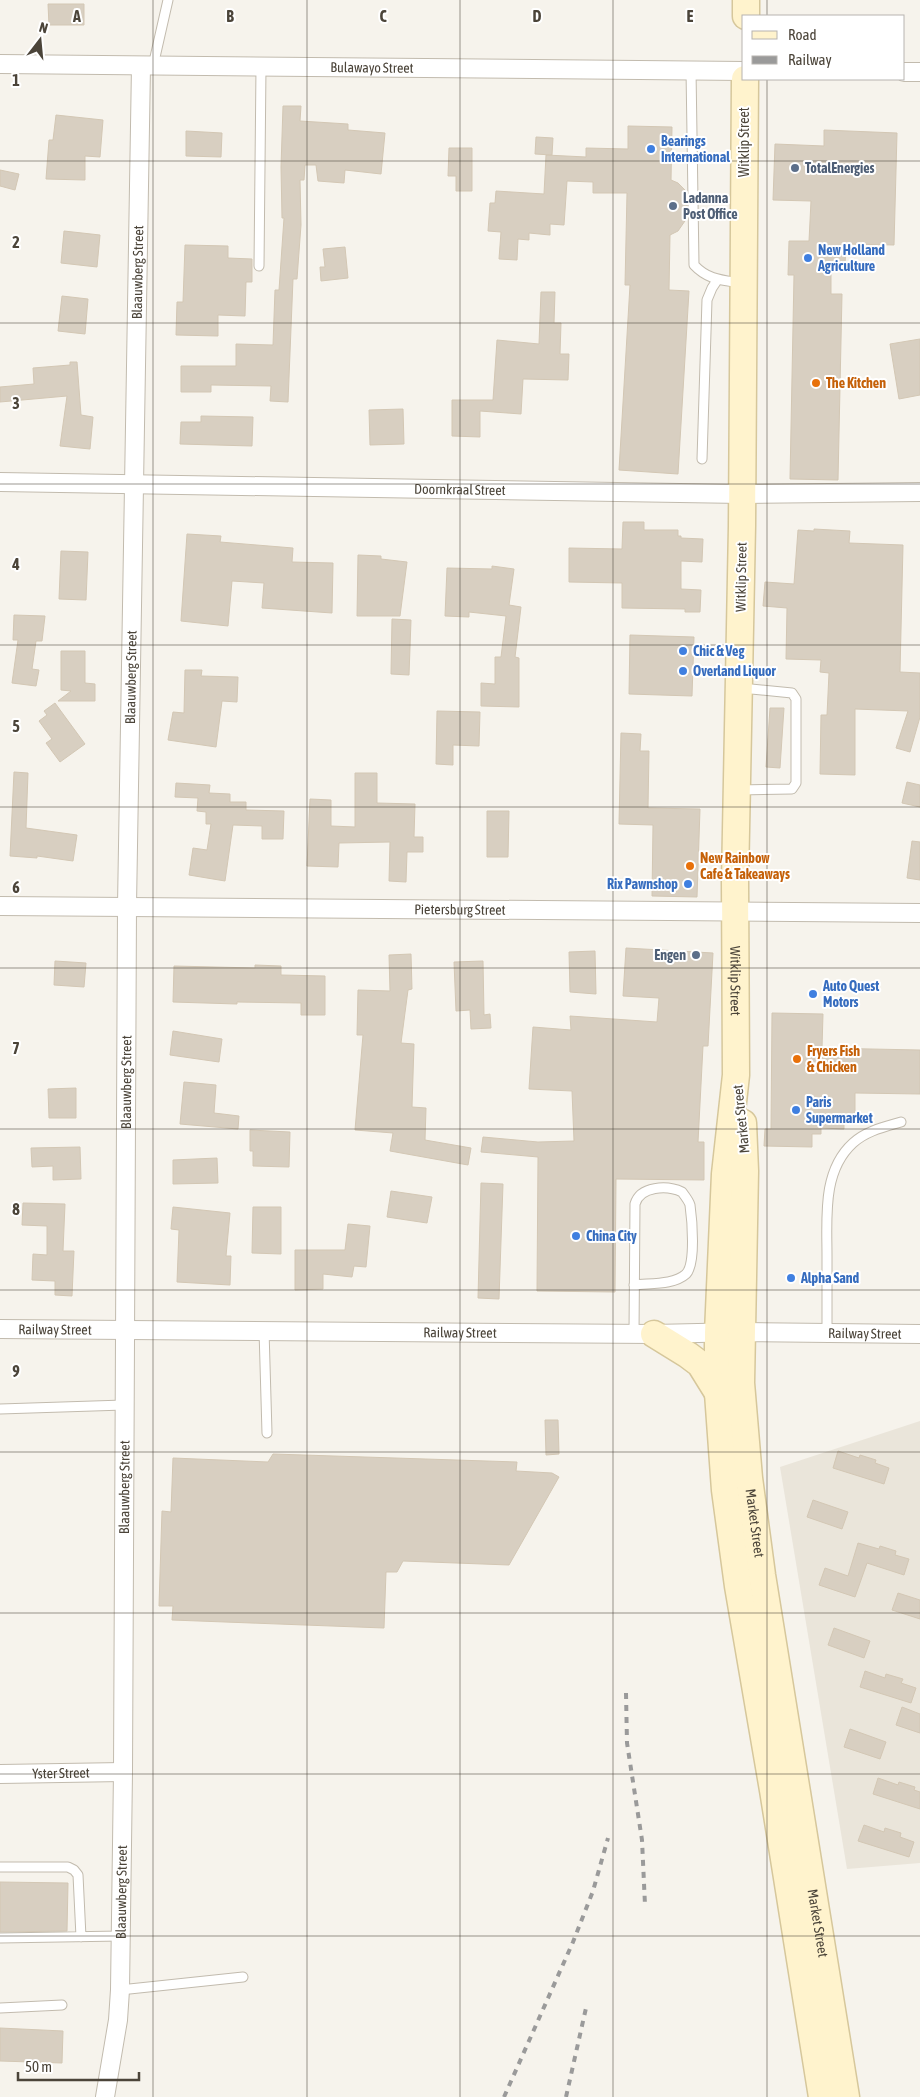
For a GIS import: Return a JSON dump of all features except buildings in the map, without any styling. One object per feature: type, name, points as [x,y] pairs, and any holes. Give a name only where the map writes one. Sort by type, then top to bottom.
[{"type":"main road","points":[[746,0],[746,15]]},
{"type":"main road","name":"Witklip Street","points":[[736,1075],[737,790],[742,494],[745,80]]},
{"type":"main road","name":"Market Street","points":[[736,1075],[744,1126],[745,1171],[730,1332],[718,1393],[725,1490],[738,1586],[775,1800],[822,2097]]},
{"type":"main road","name":"Market Street","points":[[730,1332],[741,1383],[762,1574],[846,2097]]},
{"type":"main road","points":[[644,1334],[688,1355],[700,1364],[718,1393]]},
{"type":"street","name":"Bulawayo Street","points":[[0,64],[742,71]]},
{"type":"street","name":"Blaauwberg Street","points":[[105,2097],[118,2020],[120,1990],[123,1772],[127,906],[135,484],[147,66]]},
{"type":"street","points":[[905,72],[920,72]]},
{"type":"street","name":"Doornkraal Street","points":[[0,482],[742,494],[920,492]]},
{"type":"street","name":"Pietersburg Street","points":[[0,906],[920,913]]},
{"type":"street","name":"Railway Street","points":[[0,1329],[920,1334]]},
{"type":"street","points":[[0,1338],[30,1329]]},
{"type":"street","name":"Yster Street","points":[[0,1774],[123,1772]]},
{"type":"lane","points":[[147,66],[168,0]]},
{"type":"lane","points":[[259,266],[261,67]]},
{"type":"lane","points":[[691,70],[694,265],[703,274],[718,279],[743,283]]},
{"type":"lane","points":[[702,459],[707,300],[718,279]]},
{"type":"lane","points":[[737,790],[792,789],[796,783],[796,699],[792,693],[739,688]]},
{"type":"lane","points":[[827,1332],[828,1200],[834,1171],[852,1144],[865,1134],[902,1122]]},
{"type":"lane","points":[[634,1285],[673,1281],[685,1275],[689,1270],[692,1257],[690,1204],[682,1192],[666,1188],[649,1190],[640,1195],[636,1200],[634,1285],[644,1334]]},
{"type":"lane","points":[[264,1330],[267,1433]]},
{"type":"lane","points":[[0,1409],[124,1405]]},
{"type":"lane","points":[[0,1867],[68,1867],[74,1870],[78,1875],[81,1937]]},
{"type":"lane","points":[[0,1938],[121,1936]]},
{"type":"lane","points":[[120,1990],[243,1977]]},
{"type":"lane","points":[[0,2008],[62,2005]]},
{"type":"shaded area","points":[[920,1421],[920,1863],[847,1869],[780,1467]]},
{"type":"railway","points":[[626,1693],[627,1743],[642,1840],[645,1905]]},
{"type":"railway","points":[[504,2097],[573,1942],[593,1891],[608,1838]]},
{"type":"railway","points":[[566,2097],[586,2008]]},
{"type":"place","name":"Bearings International","points":[[651,149]]},
{"type":"place","name":"TotalEnergies","points":[[795,168]]},
{"type":"place","name":"Ladanna Post Office","points":[[673,206]]},
{"type":"place","name":"New Holland Agriculture","points":[[808,258]]},
{"type":"place","name":"The Kitchen","points":[[816,383]]},
{"type":"place","name":"Chic & Veg","points":[[683,651]]},
{"type":"place","name":"Overland Liquor","points":[[683,671]]},
{"type":"place","name":"New Rainbow Cafe & Takeaways","points":[[690,866]]},
{"type":"place","name":"Rix Pawnshop","points":[[688,884]]},
{"type":"place","name":"Engen","points":[[696,955]]},
{"type":"place","name":"Auto Quest Motors","points":[[813,994]]},
{"type":"place","name":"Fryers Fish & Chicken","points":[[797,1059]]},
{"type":"place","name":"Paris Supermarket","points":[[796,1110]]},
{"type":"place","name":"China City","points":[[576,1236]]},
{"type":"place","name":"Alpha Sand","points":[[791,1278]]}]
